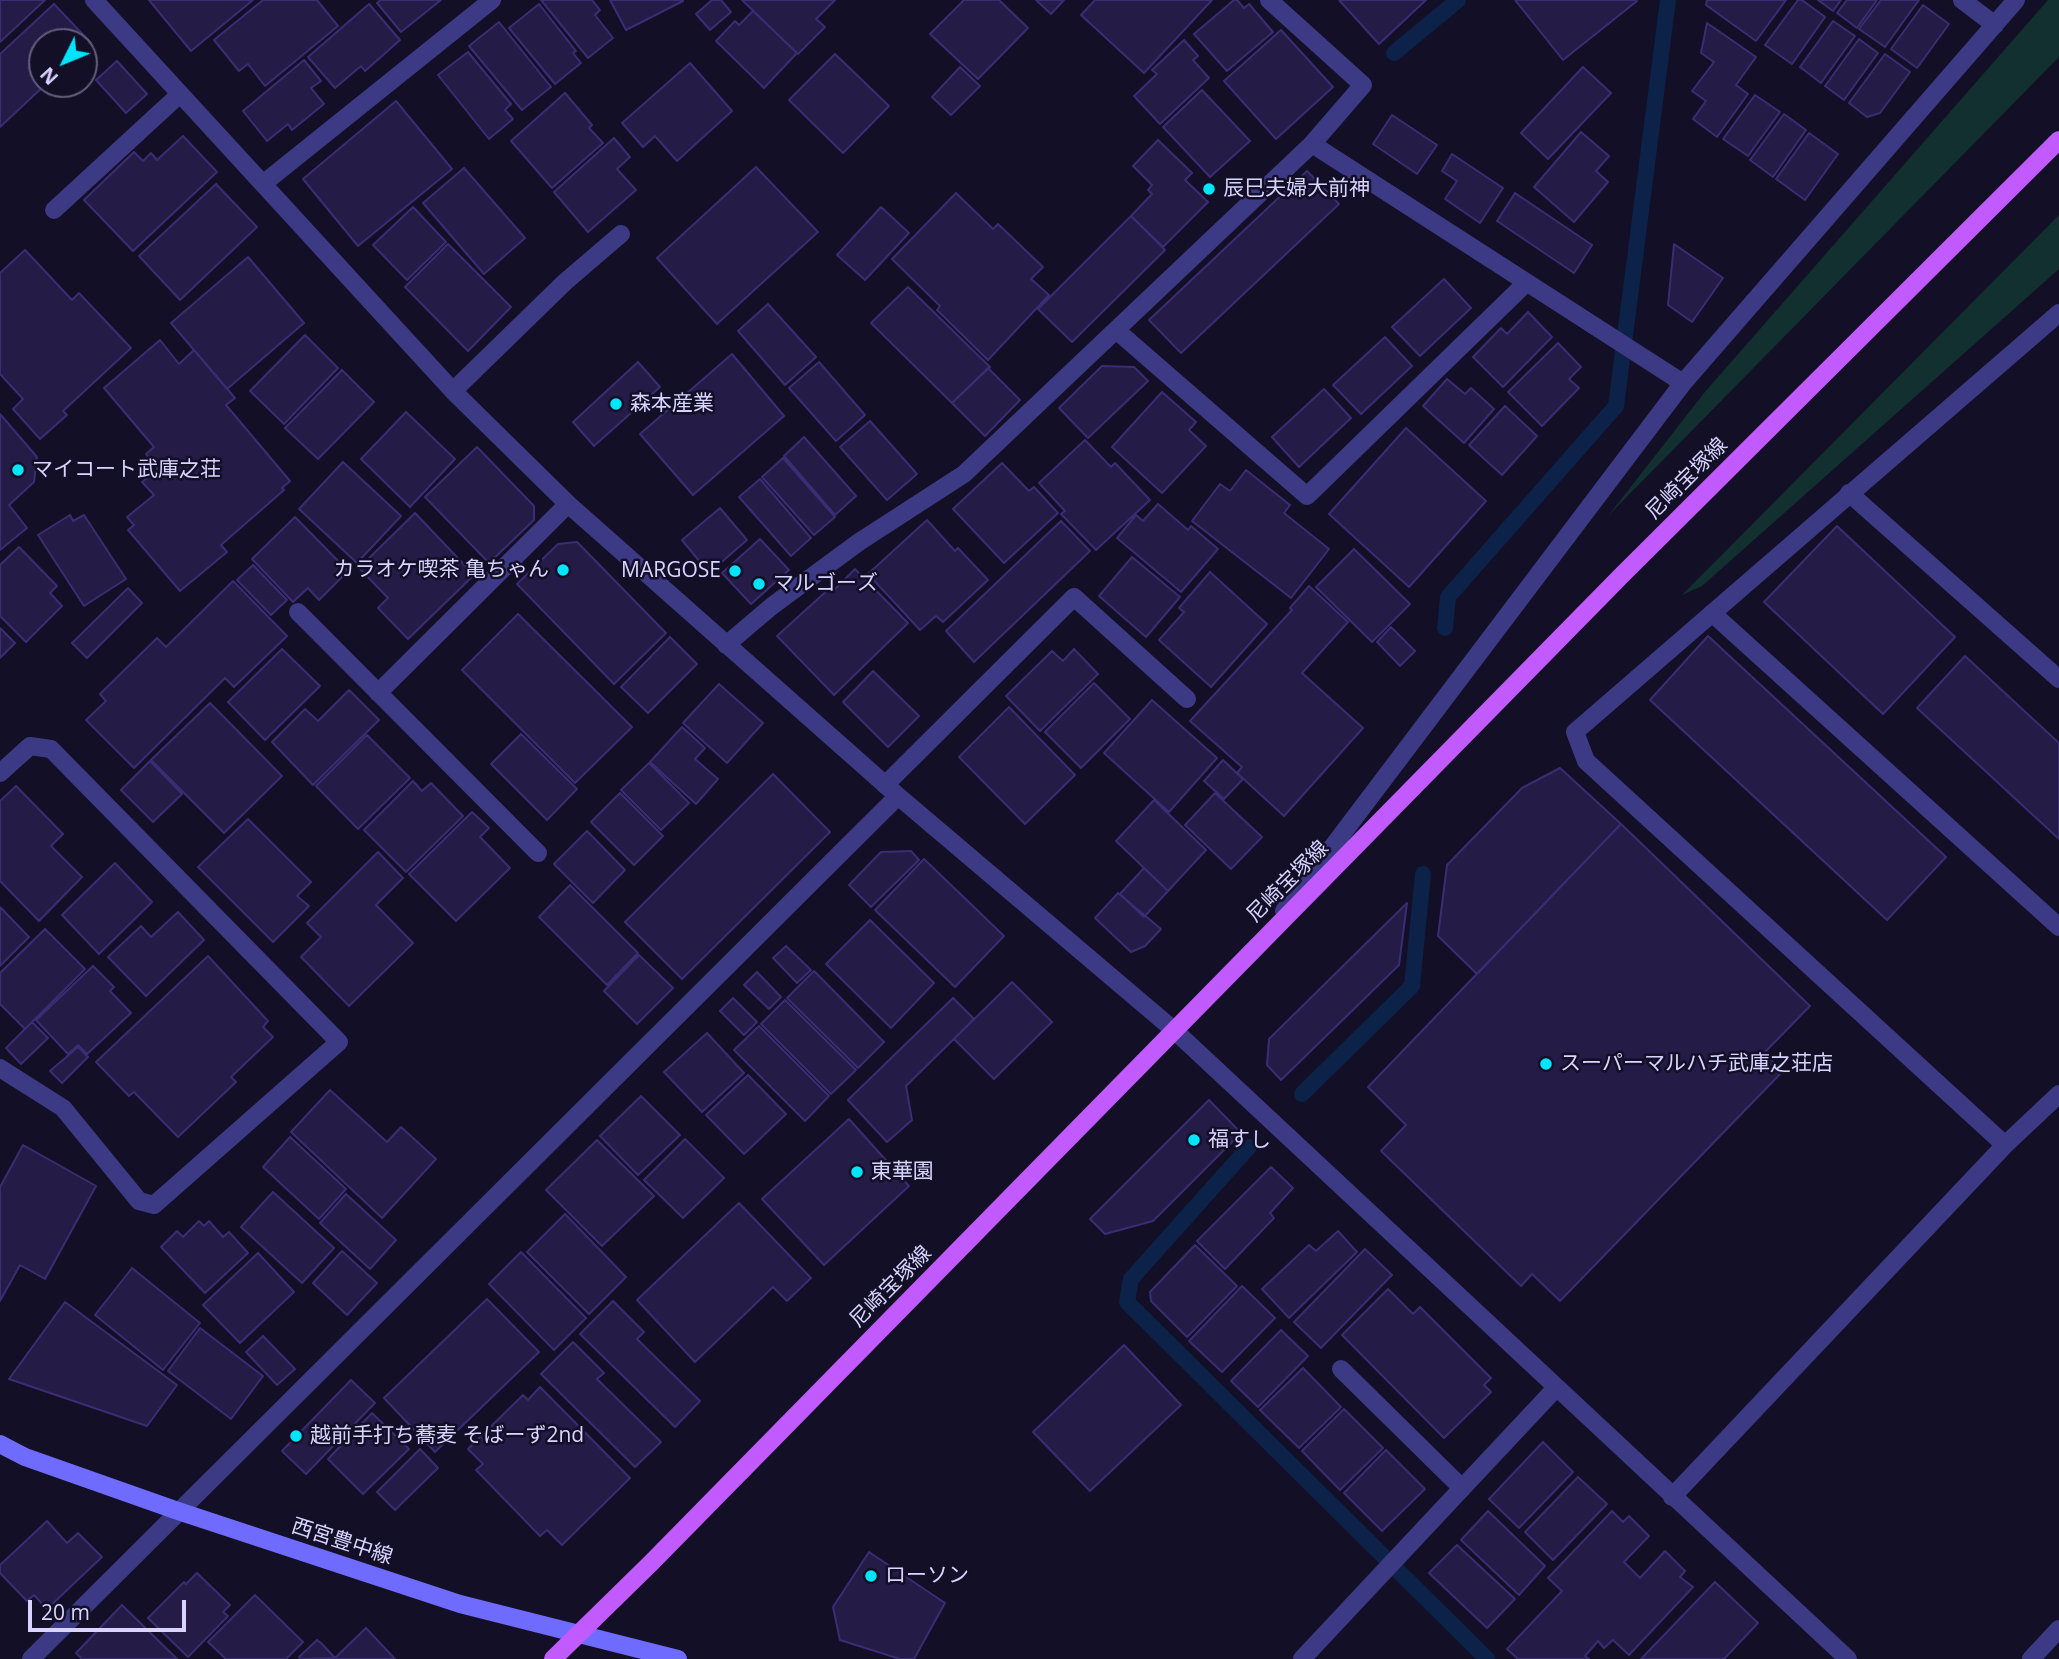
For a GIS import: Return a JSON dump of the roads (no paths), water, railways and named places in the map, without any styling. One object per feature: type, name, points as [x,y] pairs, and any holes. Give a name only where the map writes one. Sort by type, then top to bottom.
[{"type":"main road","name":"尼崎宝塚線","points":[[553,1659],[651,1563],[1612,586],[2059,140]]},
{"type":"main road","name":"西宮豊中線","points":[[0,1444],[25,1457],[178,1511],[460,1604],[678,1659]]},
{"type":"street","points":[[94,0],[453,391],[568,504],[891,790],[1175,1031],[1848,1659]]},
{"type":"street","points":[[264,183],[492,0]]},
{"type":"street","points":[[726,645],[772,606],[859,542],[964,474],[1312,144],[1363,85],[1269,0]]},
{"type":"street","points":[[1962,0],[1995,25]]},
{"type":"street","points":[[1265,938],[1683,383],[2016,0]]},
{"type":"street","points":[[54,210],[180,94]]},
{"type":"street","points":[[1312,144],[1683,383]]},
{"type":"street","points":[[453,391],[565,282],[621,234]]},
{"type":"street","points":[[1116,330],[1307,495],[1527,283]]},
{"type":"street","points":[[2005,1145],[1586,761],[1575,732],[2059,313]]},
{"type":"street","points":[[1849,493],[2059,680]]},
{"type":"street","points":[[379,693],[568,504]]},
{"type":"street","points":[[31,1659],[891,790],[1074,597],[1187,699]]},
{"type":"street","points":[[298,612],[538,853]]},
{"type":"street","points":[[1712,613],[2059,927]]},
{"type":"street","points":[[0,773],[30,746],[51,749],[340,1042],[155,1205],[139,1201],[63,1108],[0,1068]]},
{"type":"street","points":[[1672,1497],[2005,1145],[2059,1094]]},
{"type":"street","points":[[1341,1369],[1462,1488]]},
{"type":"street","points":[[1302,1659],[1556,1388]]},
{"type":"street","points":[[2031,1659],[2059,1629]]},
{"type":"waterway","points":[[1394,53],[1458,0]]},
{"type":"waterway","points":[[1445,628],[1448,597],[1616,406],[1668,0]]},
{"type":"waterway","points":[[1302,1094],[1412,986],[1423,874]]},
{"type":"waterway","points":[[1249,1147],[1131,1279],[1127,1302],[1487,1659]]},
{"type":"place","name":"辰巳夫婦大前神","points":[[1209,189]]},
{"type":"place","name":"森本産業","points":[[616,404]]},
{"type":"place","name":"マイコート武庫之荘","points":[[18,470]]},
{"type":"place","name":"カラオケ喫茶 亀ちゃん","points":[[563,570]]},
{"type":"place","name":"MARGOSE","points":[[735,571]]},
{"type":"place","name":"マルゴーズ","points":[[759,584]]},
{"type":"place","name":"スーパーマルハチ武庫之荘店","points":[[1546,1064]]},
{"type":"place","name":"福すし","points":[[1194,1140]]},
{"type":"place","name":"東華園","points":[[857,1172]]},
{"type":"place","name":"越前手打ち蕎麦 そばーず2nd","points":[[296,1436]]},
{"type":"place","name":"ローソン","points":[[871,1576]]}]
